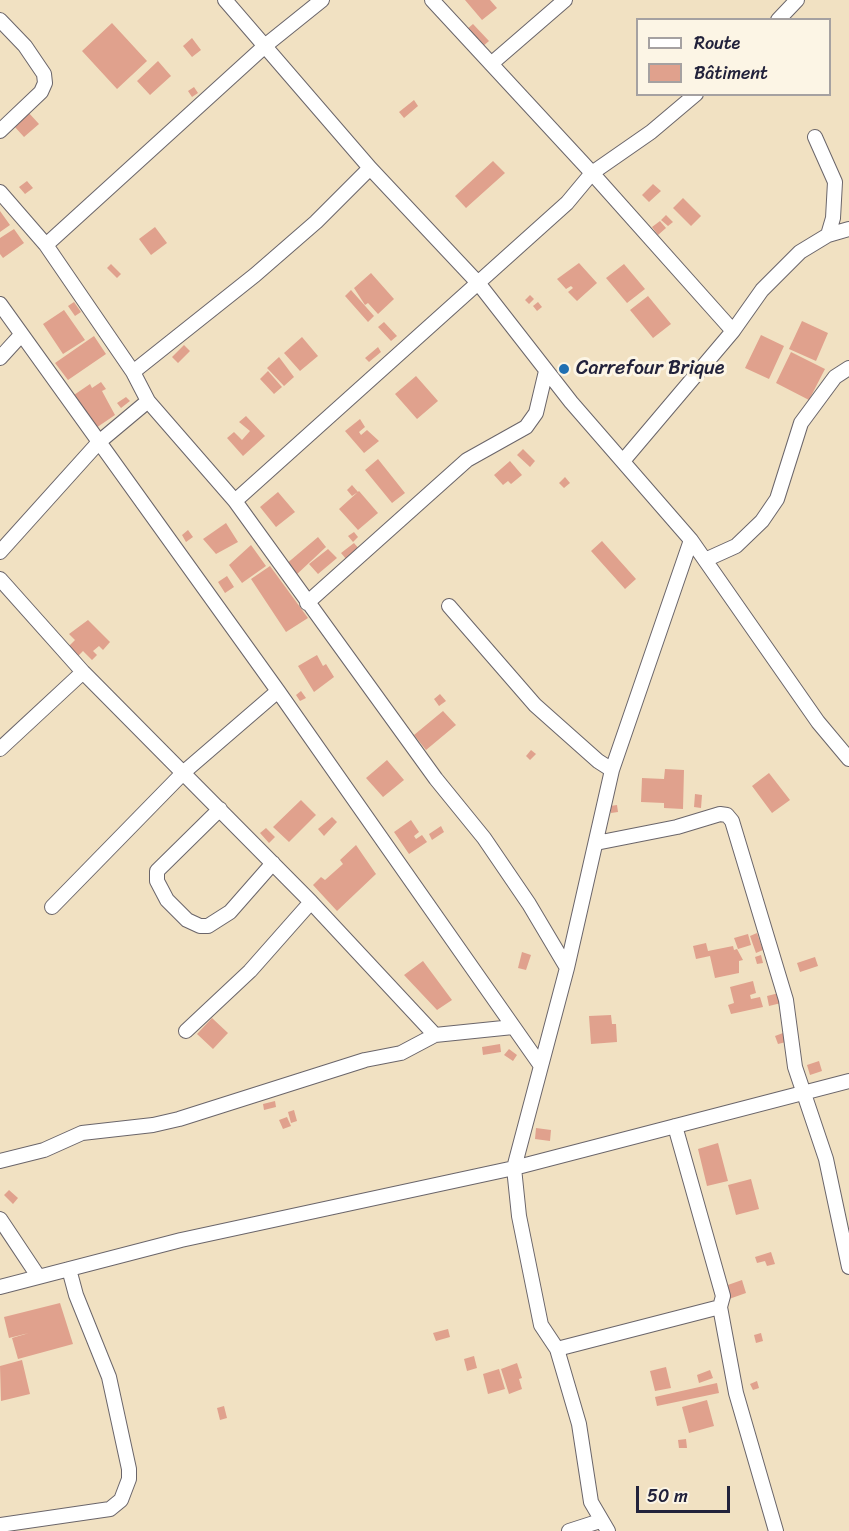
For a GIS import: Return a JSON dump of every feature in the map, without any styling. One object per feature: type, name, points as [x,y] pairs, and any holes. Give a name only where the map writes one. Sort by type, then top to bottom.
[{"type":"street","points":[[225,0],[370,168],[479,284],[546,370],[691,540],[818,722],[849,759]]},
{"type":"street","points":[[46,244],[266,45],[322,0]]},
{"type":"street","points":[[432,0],[734,331]]},
{"type":"street","points":[[491,64],[565,0]]},
{"type":"street","points":[[779,18],[797,0]]},
{"type":"street","points":[[0,20],[25,46],[44,75],[45,83],[41,92],[0,131]]},
{"type":"street","points":[[235,501],[479,284],[567,203],[592,173],[651,132],[694,96]]},
{"type":"street","points":[[815,137],[835,182],[833,218],[828,234]]},
{"type":"street","points":[[133,372],[255,275],[316,222],[370,168]]},
{"type":"street","points":[[0,192],[46,244],[133,372],[148,401],[235,501],[436,779],[484,838],[529,904],[567,968]]},
{"type":"street","points":[[623,460],[734,331],[762,290],[800,252],[828,234],[849,230]]},
{"type":"street","points":[[0,304],[278,691],[541,1066]]},
{"type":"street","points":[[0,358],[21,335]]},
{"type":"street","points":[[705,560],[736,546],[762,521],[777,499],[801,423],[835,377],[849,368]]},
{"type":"street","points":[[307,603],[467,460],[526,427],[536,413],[546,370]]},
{"type":"street","points":[[0,552],[99,442],[148,401]]},
{"type":"street","points":[[569,1531],[604,1526],[591,1502],[579,1424],[556,1349],[541,1325],[519,1216],[514,1168],[567,968],[612,770],[691,540]]},
{"type":"street","points":[[0,579],[83,672],[311,902],[435,1035]]},
{"type":"street","points":[[449,606],[535,705],[598,761],[612,770]]},
{"type":"street","points":[[0,749],[83,672]]},
{"type":"street","points":[[52,908],[184,772],[278,691]]},
{"type":"street","points":[[220,809],[157,871],[157,881],[167,900],[187,920],[200,926],[208,926],[231,912],[273,863]]},
{"type":"street","points":[[596,843],[677,827],[709,816],[728,815],[732,821],[786,1000],[795,1067],[826,1159],[849,1267]]},
{"type":"street","points":[[186,1031],[250,970],[311,902]]},
{"type":"street","points":[[0,1161],[44,1150],[82,1133],[153,1125],[179,1119],[365,1060],[401,1053],[435,1035],[513,1027]]},
{"type":"street","points":[[0,1287],[181,1240],[514,1168],[849,1081]]},
{"type":"street","points":[[675,1126],[723,1296],[720,1307],[736,1393],[776,1531]]},
{"type":"street","points":[[0,1219],[38,1276]]},
{"type":"street","points":[[0,1525],[110,1509],[121,1500],[129,1479],[129,1469],[109,1377],[76,1295],[69,1269]]},
{"type":"street","points":[[556,1349],[720,1307]]},
{"type":"building","points":[[465,0],[490,0],[497,8],[482,20]]},
{"type":"building","points":[[112,23],[147,61],[117,89],[82,51]]},
{"type":"building","points":[[473,24],[489,41],[482,47],[466,30]]},
{"type":"building","points":[[192,38],[201,50],[192,57],[183,46]]},
{"type":"building","points":[[158,61],[171,76],[150,95],[137,81]]},
{"type":"building","points":[[194,87],[198,93],[192,97],[188,91]]},
{"type":"building","points":[[414,100],[418,106],[404,118],[399,112]]},
{"type":"building","points":[[28,112],[39,124],[24,137],[14,126]]},
{"type":"building","points":[[493,161],[505,173],[466,208],[455,196]]},
{"type":"building","points":[[27,181],[33,188],[25,194],[19,187]]},
{"type":"building","points":[[653,184],[661,191],[649,202],[642,195]]},
{"type":"building","points":[[683,198],[701,216],[691,226],[673,208]]},
{"type":"building","points":[[0,211],[10,225],[0,232]]},
{"type":"building","points":[[666,215],[673,222],[668,226],[661,220]]},
{"type":"building","points":[[660,221],[666,228],[658,235],[652,227]]},
{"type":"building","points":[[155,227],[167,243],[151,255],[139,239]]},
{"type":"building","points":[[14,229],[24,243],[3,258],[0,254],[0,238]]},
{"type":"building","points":[[579,263],[597,283],[577,301],[568,292],[573,288],[571,286],[566,289],[557,279]]},
{"type":"building","points":[[111,264],[121,274],[117,278],[107,268]]},
{"type":"building","points":[[624,264],[645,289],[627,303],[606,278]]},
{"type":"building","points":[[371,273],[394,299],[378,314],[368,303],[365,305],[354,288]]},
{"type":"building","points":[[351,290],[374,316],[368,322],[345,296]]},
{"type":"building","points":[[530,295],[534,299],[529,304],[525,300]]},
{"type":"building","points":[[648,296],[671,324],[653,338],[630,310]]},
{"type":"building","points":[[74,302],[81,312],[75,316],[68,306]]},
{"type":"building","points":[[538,302],[542,307],[537,311],[533,306]]},
{"type":"building","points":[[64,310],[85,340],[63,354],[43,324]]},
{"type":"building","points":[[802,321],[828,333],[816,361],[789,349]]},
{"type":"building","points":[[384,322],[397,336],[391,341],[378,327]]},
{"type":"building","points":[[761,335],[784,346],[769,379],[745,368]]},
{"type":"building","points":[[94,336],[106,354],[68,380],[55,363]]},
{"type":"building","points":[[302,337],[318,356],[300,371],[284,353]]},
{"type":"building","points":[[184,345],[190,351],[178,363],[172,357]]},
{"type":"building","points":[[378,347],[381,352],[369,362],[365,358]]},
{"type":"building","points":[[791,352],[825,369],[809,400],[776,383]]},
{"type":"building","points":[[279,357],[294,377],[284,386],[267,368]]},
{"type":"building","points":[[268,371],[282,387],[274,394],[260,379]]},
{"type":"building","points":[[416,376],[438,401],[417,419],[395,394]]},
{"type":"building","points":[[101,382],[106,389],[102,391],[115,415],[93,430],[71,397],[90,384],[92,388]]},
{"type":"building","points":[[126,397],[130,401],[121,408],[117,403]]},
{"type":"building","points":[[246,416],[265,436],[243,456],[227,438],[234,432],[242,440],[250,431],[239,422]]},
{"type":"building","points":[[360,419],[365,427],[359,432],[361,435],[367,430],[379,441],[364,453],[345,431]]},
{"type":"building","points":[[523,449],[535,461],[530,467],[517,455]]},
{"type":"building","points":[[378,459],[405,493],[392,503],[365,470]]},
{"type":"building","points":[[510,461],[522,475],[511,484],[508,481],[503,485],[494,475]]},
{"type":"building","points":[[565,477],[570,483],[564,488],[559,483]]},
{"type":"building","points":[[352,485],[358,492],[352,496],[347,490]]},
{"type":"building","points":[[359,491],[378,513],[358,530],[339,509]]},
{"type":"building","points":[[278,492],[295,512],[276,527],[260,507]]},
{"type":"building","points":[[226,523],[238,542],[216,554],[203,539]]},
{"type":"building","points":[[188,530],[193,537],[186,542],[182,535]]},
{"type":"building","points":[[354,532],[358,537],[353,542],[348,536]]},
{"type":"building","points":[[318,537],[326,547],[295,576],[285,565]]},
{"type":"building","points":[[602,541],[636,579],[625,589],[591,551]]},
{"type":"building","points":[[354,543],[360,550],[347,560],[341,553]]},
{"type":"building","points":[[251,545],[266,566],[242,583],[229,565]]},
{"type":"building","points":[[328,549],[337,558],[318,574],[309,564]]},
{"type":"building","points":[[270,566],[308,618],[286,632],[251,579]]},
{"type":"building","points":[[227,576],[234,587],[225,593],[218,582]]},
{"type":"building","points":[[88,620],[110,642],[103,650],[99,646],[93,651],[97,655],[92,660],[83,651],[78,656],[68,647],[75,640],[69,634]]},
{"type":"building","points":[[317,655],[323,666],[326,664],[334,677],[314,692],[298,666]]},
{"type":"building","points":[[301,691],[306,698],[300,701],[296,695]]},
{"type":"building","points":[[440,694],[446,701],[439,706],[434,699]]},
{"type":"building","points":[[443,711],[456,725],[426,750],[414,735]]},
{"type":"building","points":[[531,750],[536,754],[530,760],[526,756]]},
{"type":"building","points":[[387,760],[404,780],[383,797],[366,778]]},
{"type":"building","points":[[665,769],[684,770],[683,809],[664,808],[664,803],[641,802],[642,778],[664,779]]},
{"type":"building","points":[[769,773],[790,800],[772,813],[752,786]]},
{"type":"building","points":[[695,794],[702,795],[701,808],[694,807]]},
{"type":"building","points":[[301,800],[316,815],[289,842],[273,827]]},
{"type":"building","points":[[617,805],[618,812],[611,813],[610,806]]},
{"type":"building","points":[[332,817],[337,822],[324,836],[318,829]]},
{"type":"building","points":[[411,820],[419,832],[414,836],[416,839],[422,835],[427,842],[409,854],[394,832]]},
{"type":"building","points":[[441,826],[444,832],[432,840],[429,834]]},
{"type":"building","points":[[266,828],[275,837],[269,843],[260,833]]},
{"type":"building","points":[[356,845],[376,874],[337,911],[313,885],[321,877],[325,880],[343,864],[340,860]]},
{"type":"building","points":[[757,933],[763,950],[756,953],[750,936]]},
{"type":"building","points":[[748,934],[751,945],[738,949],[734,938]]},
{"type":"building","points":[[706,943],[708,951],[733,946],[734,950],[737,949],[743,960],[739,961],[739,973],[715,978],[710,956],[696,959],[693,946]]},
{"type":"building","points":[[522,952],[531,955],[526,970],[518,968]]},
{"type":"building","points":[[761,955],[763,963],[757,964],[755,957]]},
{"type":"building","points":[[815,957],[818,966],[800,972],[797,963]]},
{"type":"building","points":[[423,961],[452,1000],[437,1010],[404,975]]},
{"type":"building","points":[[753,981],[756,993],[750,995],[751,999],[760,997],[763,1007],[731,1014],[728,1005],[734,1003],[730,987]]},
{"type":"building","points":[[779,993],[781,1003],[769,1006],[767,996]]},
{"type":"building","points":[[611,1015],[612,1024],[616,1024],[617,1042],[591,1044],[589,1016]]},
{"type":"building","points":[[212,1018],[228,1033],[213,1049],[197,1034]]},
{"type":"building","points":[[783,1033],[786,1042],[778,1044],[775,1036]]},
{"type":"building","points":[[500,1044],[501,1052],[483,1055],[482,1047]]},
{"type":"building","points":[[509,1049],[517,1055],[513,1061],[504,1055]]},
{"type":"building","points":[[819,1061],[822,1071],[810,1075],[807,1065]]},
{"type":"building","points":[[275,1101],[276,1107],[264,1110],[263,1104]]},
{"type":"building","points":[[294,1110],[297,1121],[291,1123],[288,1112]]},
{"type":"building","points":[[287,1117],[291,1126],[283,1129],[279,1120]]},
{"type":"building","points":[[536,1128],[551,1130],[550,1141],[535,1139]]},
{"type":"building","points":[[718,1143],[728,1181],[707,1186],[698,1149]]},
{"type":"building","points":[[751,1179],[759,1209],[736,1215],[728,1185]]},
{"type":"building","points":[[9,1190],[18,1198],[13,1204],[4,1195]]},
{"type":"building","points":[[771,1252],[775,1264],[767,1266],[765,1261],[757,1263],[755,1257]]},
{"type":"building","points":[[742,1280],[746,1293],[729,1299],[725,1286]]},
{"type":"building","points":[[60,1303],[73,1344],[18,1359],[12,1338],[29,1333],[9,1338],[4,1317]]},
{"type":"building","points":[[448,1329],[450,1337],[436,1341],[433,1333]]},
{"type":"building","points":[[761,1333],[763,1341],[756,1343],[754,1335]]},
{"type":"building","points":[[474,1356],[477,1368],[467,1371],[464,1359]]},
{"type":"building","points":[[22,1360],[30,1394],[1,1401],[0,1366]]},
{"type":"building","points":[[517,1363],[522,1378],[519,1379],[522,1389],[509,1394],[501,1369]]},
{"type":"building","points":[[666,1367],[671,1388],[655,1391],[650,1371]]},
{"type":"building","points":[[499,1369],[505,1389],[488,1394],[483,1374]]},
{"type":"building","points":[[710,1370],[713,1378],[699,1383],[697,1375]]},
{"type":"building","points":[[757,1381],[759,1388],[753,1390],[750,1384]]},
{"type":"building","points":[[717,1383],[719,1393],[657,1406],[655,1397]]},
{"type":"building","points":[[707,1400],[714,1426],[689,1433],[682,1407]]},
{"type":"building","points":[[224,1406],[227,1418],[220,1420],[217,1408]]},
{"type":"building","points":[[686,1439],[687,1448],[679,1448],[678,1440]]},
{"type":"place","name":"Carrefour Brique","points":[[564,369]]}]
